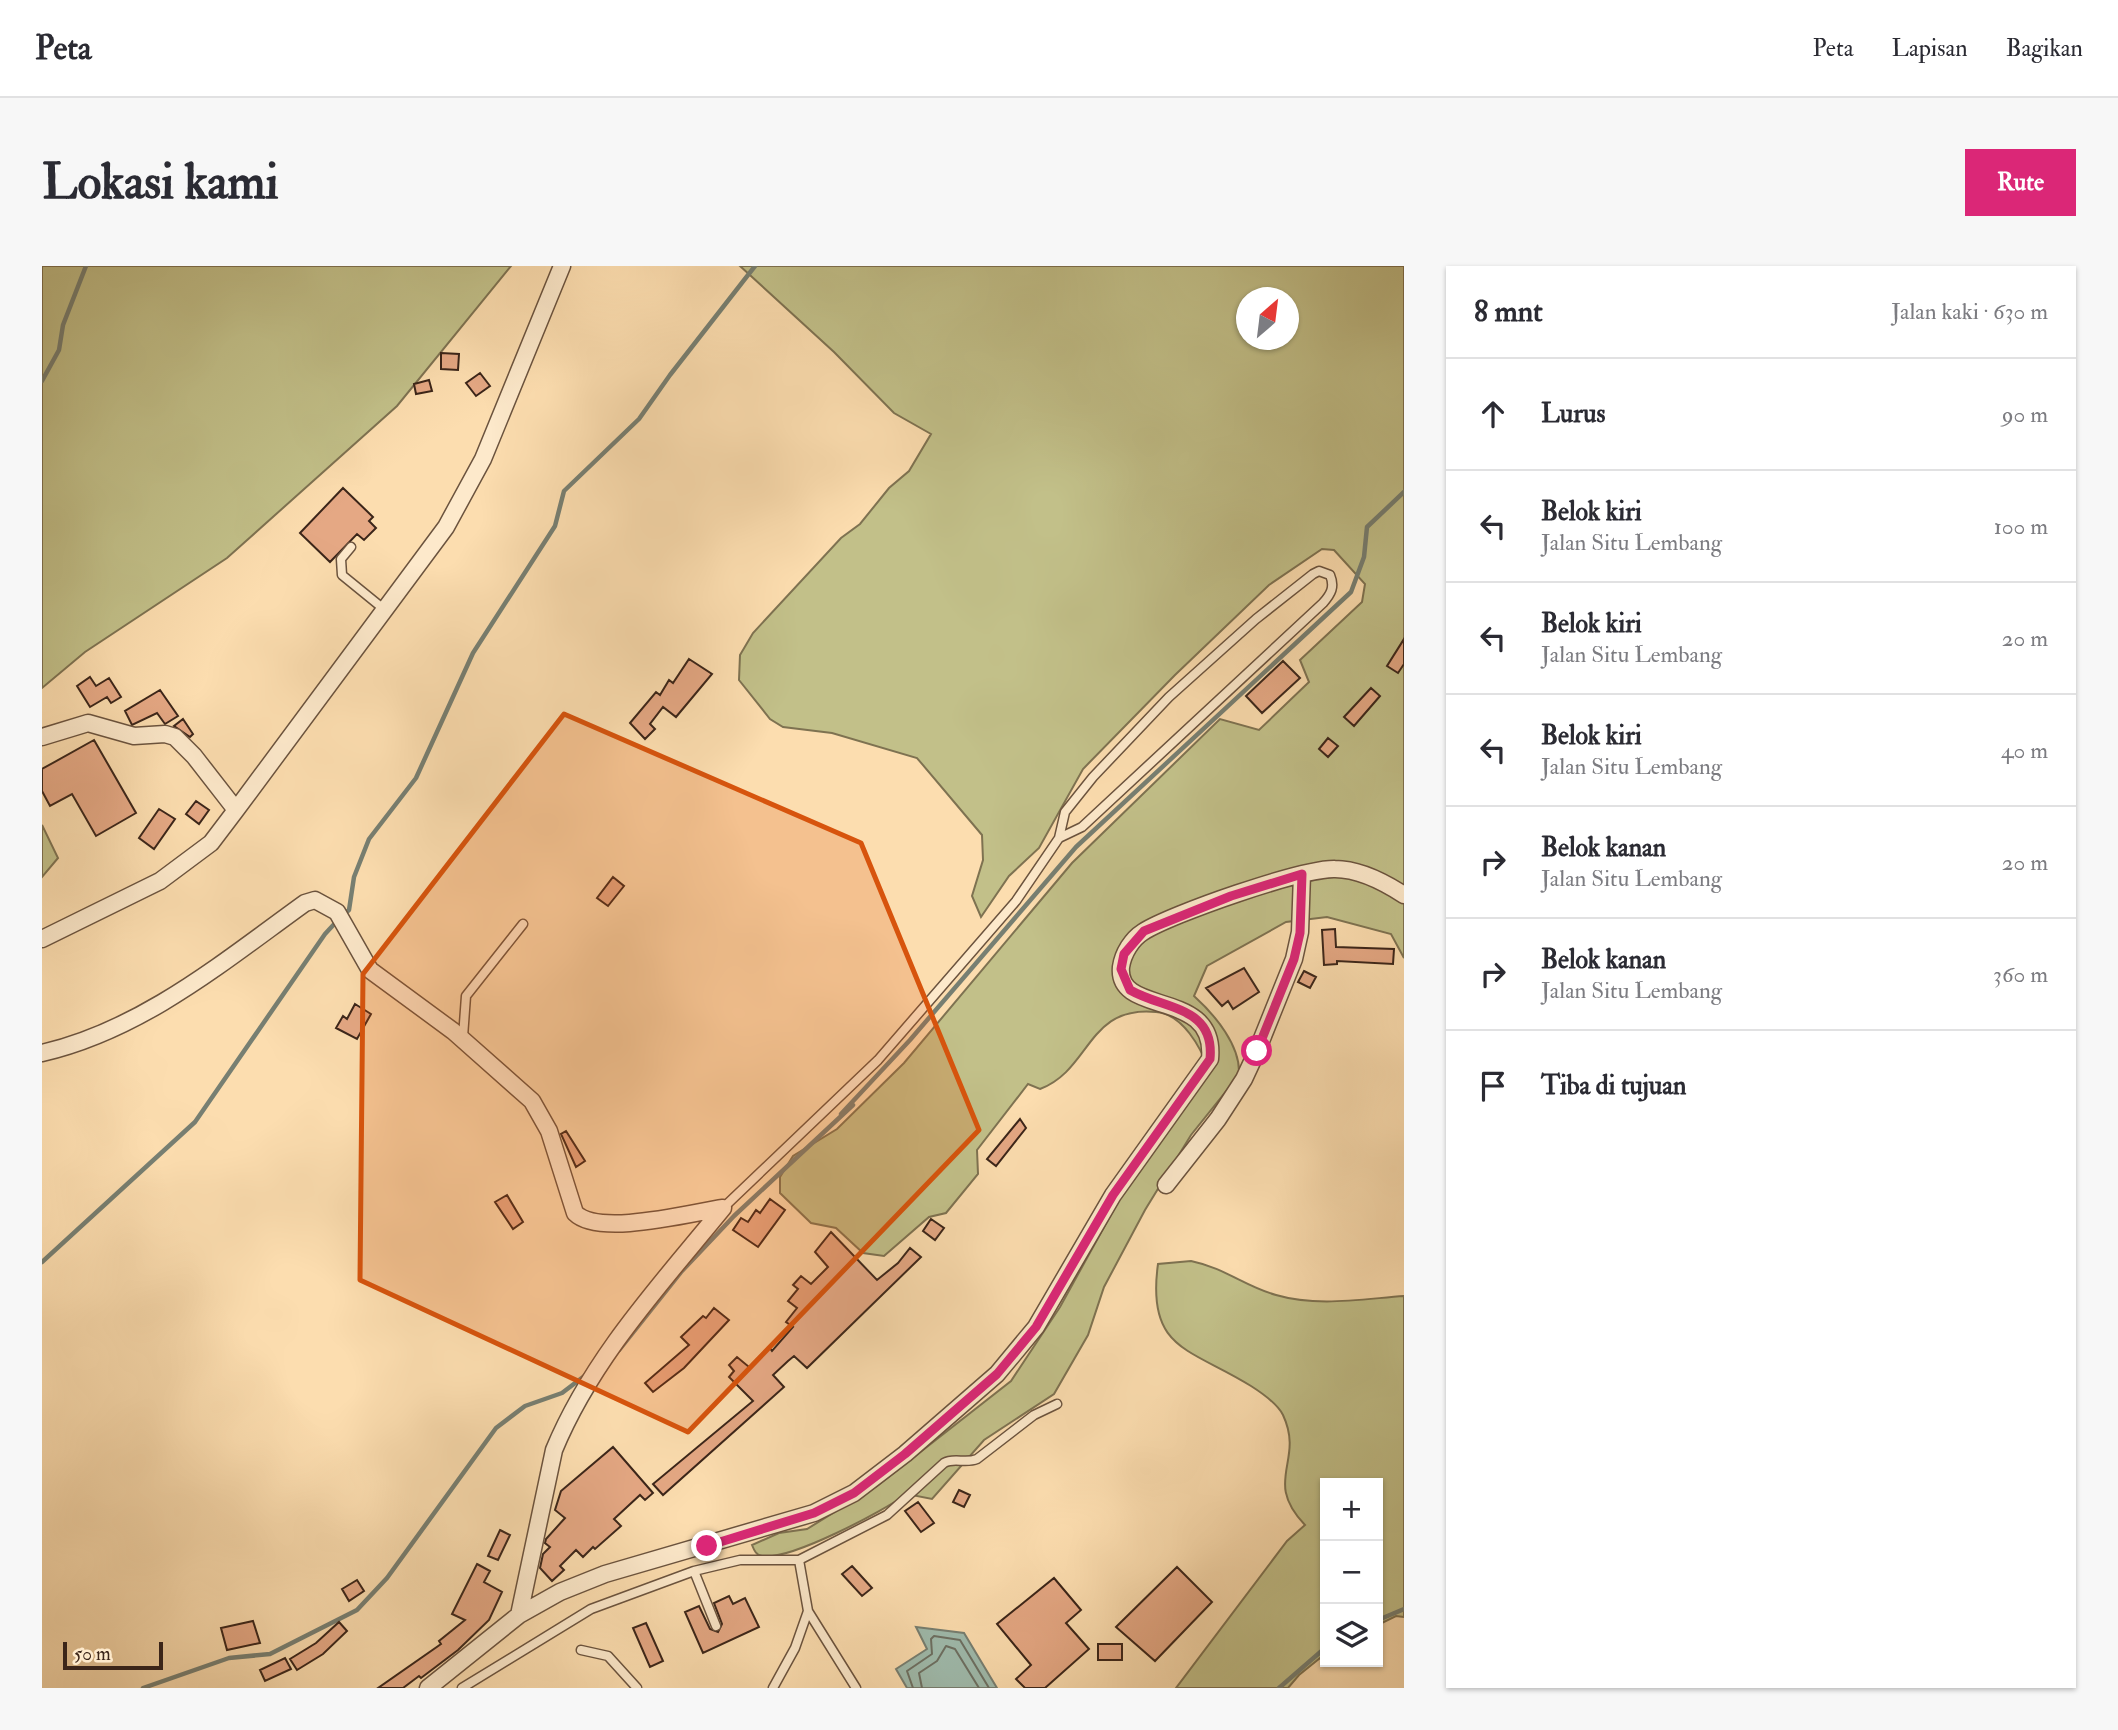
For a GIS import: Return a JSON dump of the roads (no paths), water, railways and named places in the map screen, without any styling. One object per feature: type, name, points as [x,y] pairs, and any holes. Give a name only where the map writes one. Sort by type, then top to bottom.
[{"type":"street","points":[[42,939],[160,881],[211,843],[446,527],[483,459],[562,266]]},
{"type":"street","points":[[42,737],[88,723],[134,736],[164,734],[175,737],[194,756],[236,810]]},
{"type":"street","points":[[428,1688],[519,1615],[560,1592],[605,1574],[814,1513],[854,1493],[905,1454],[997,1374],[1036,1327],[1113,1195],[1210,1059],[1212,1041],[1206,1029],[1195,1019],[1181,1010],[1130,990],[1121,969],[1124,954],[1144,931],[1231,896],[1318,869],[1347,870],[1363,874],[1404,895]]},
{"type":"street","points":[[1166,1185],[1219,1119],[1253,1060],[1294,959],[1300,933],[1302,874]]},
{"type":"street","points":[[42,1053],[67,1048],[169,1001],[305,902],[315,900],[337,912],[370,970],[463,1040],[532,1101],[541,1114],[575,1213],[582,1219],[606,1225],[723,1208]]},
{"type":"street","points":[[519,1615],[554,1450],[563,1427],[614,1342],[723,1208]]},
{"type":"lane","points":[[351,547],[341,559],[342,575],[385,610]]},
{"type":"lane","points":[[723,1208],[878,1060],[1016,901],[1059,838],[1065,813],[1093,777],[1169,697],[1255,619],[1313,574],[1319,571],[1330,575],[1333,583],[1330,595],[1323,603],[1082,827],[1059,838]]},
{"type":"lane","points":[[463,1040],[466,996],[523,924]]},
{"type":"lane","points":[[463,1688],[591,1609],[694,1571],[740,1560],[799,1560],[887,1515],[944,1463],[950,1460],[970,1462],[977,1459],[1034,1415],[1057,1404]]},
{"type":"lane","points":[[799,1560],[808,1611],[856,1688]]},
{"type":"lane","points":[[694,1571],[716,1626]]},
{"type":"lane","points":[[773,1688],[795,1648],[808,1611]]},
{"type":"lane","points":[[581,1650],[608,1656],[637,1688]]},
{"type":"water","points":[[916,1627],[964,1633],[997,1688],[907,1688],[896,1669],[927,1649]]},
{"type":"waterway","points":[[42,381],[59,350],[63,325],[86,266]]},
{"type":"waterway","points":[[343,915],[349,910],[354,877],[369,839],[416,778],[473,653],[555,526],[564,491],[639,419],[755,266]]},
{"type":"waterway","points":[[619,1350],[681,1272],[734,1216],[853,1105],[841,1114],[910,1040],[1076,847],[1351,592],[1364,557],[1367,527],[1404,492]]},
{"type":"waterway","points":[[42,1262],[195,1122],[325,934],[337,921]]},
{"type":"waterway","points":[[143,1688],[229,1658],[270,1654],[357,1610],[387,1578],[496,1428],[525,1406],[562,1393],[587,1374]]},
{"type":"waterway","points":[[1383,1618],[1404,1609]]},
{"type":"waterway","points":[[1279,1688],[1320,1652]]}]
